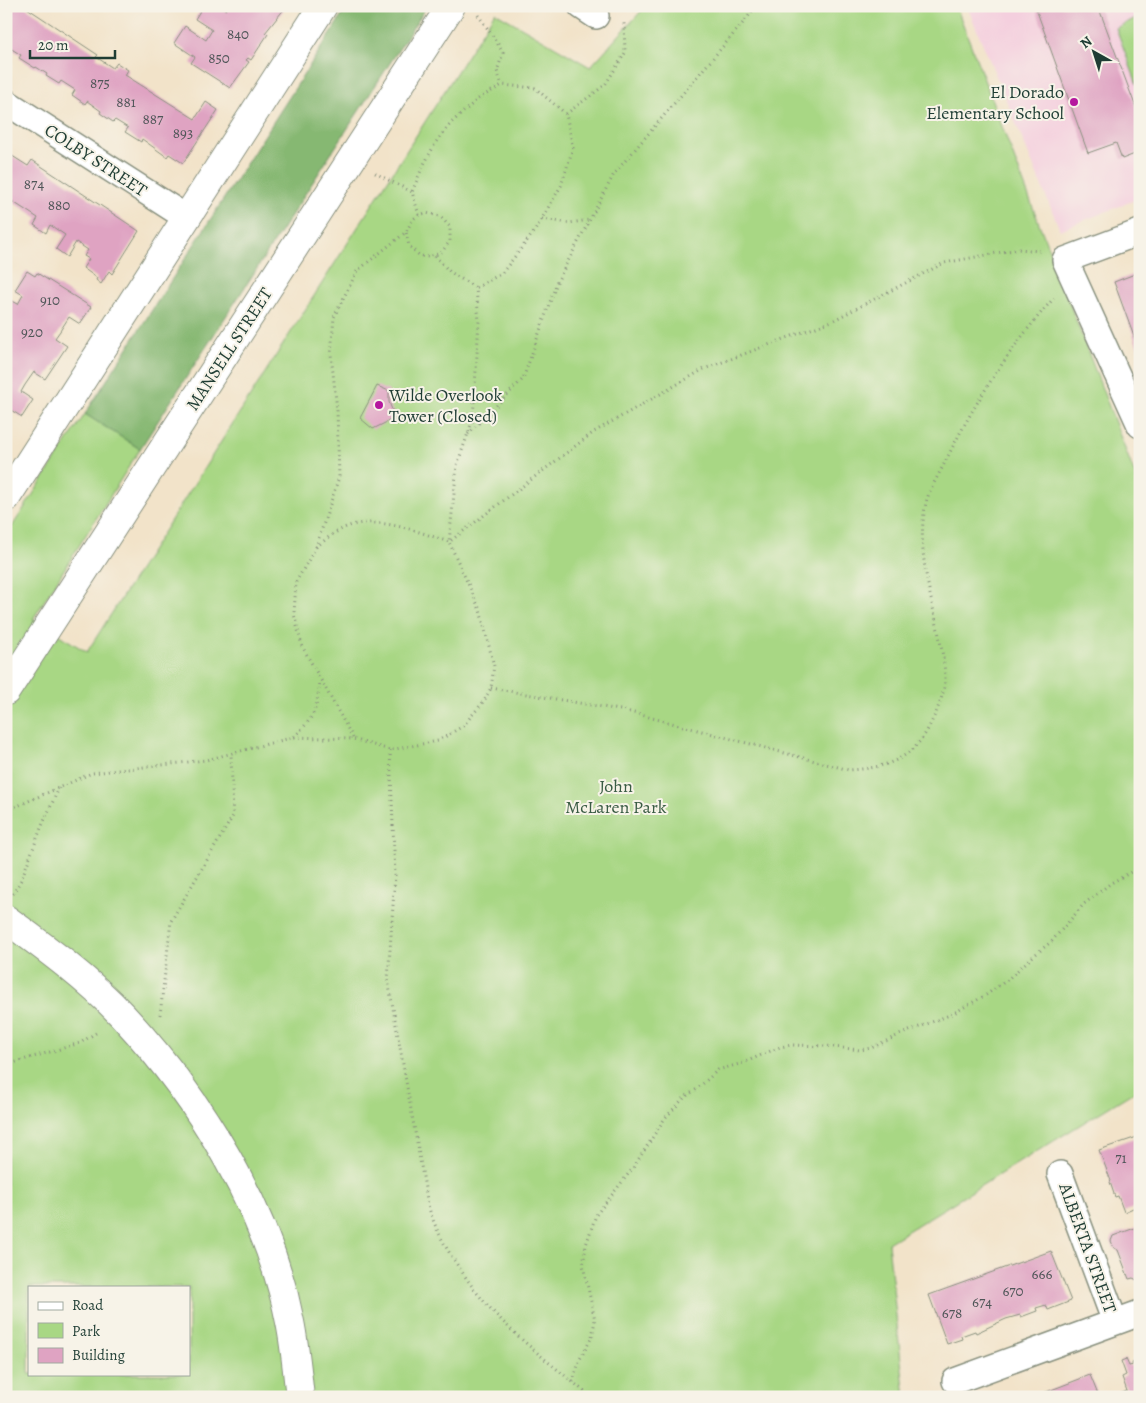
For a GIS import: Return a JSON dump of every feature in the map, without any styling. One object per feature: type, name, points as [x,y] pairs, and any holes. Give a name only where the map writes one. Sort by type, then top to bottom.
[{"type":"street","points":[[6,498],[323,6]]},
{"type":"street","name":"MANSELL STREET","points":[[6,691],[462,8]]},
{"type":"street","name":"COLBY STREET","points":[[6,102],[187,218]]},
{"type":"street","points":[[1140,232],[1072,264],[1140,425]]},
{"type":"street","points":[[6,919],[84,979],[122,1015],[187,1094],[212,1132],[236,1175],[258,1221],[277,1272],[290,1321],[300,1397]]},
{"type":"street","name":"ALBERTA STREET","points":[[1060,1174],[1115,1322]]},
{"type":"street","points":[[955,1381],[1140,1313]]},
{"type":"path","points":[[468,434],[523,378],[557,282],[614,174],[748,17],[755,6]]},
{"type":"path","points":[[462,8],[495,39],[503,54],[497,71],[502,85]]},
{"type":"path","points":[[566,114],[605,86],[625,53],[623,11],[608,8],[589,11]]},
{"type":"path","points":[[419,215],[412,192],[422,168],[436,142],[451,123],[478,99],[502,85],[535,88],[566,114],[573,148],[561,186],[534,232],[502,273],[476,288]]},
{"type":"path","points":[[370,171],[412,192]]},
{"type":"path","points":[[353,738],[302,646],[294,614],[296,582],[316,547],[339,477],[337,410],[331,354],[334,317],[357,271],[406,232],[413,219],[419,215],[426,212],[440,216],[450,227],[450,241],[441,253],[435,256],[420,256],[409,246],[406,232]]},
{"type":"path","points":[[542,219],[570,223],[590,220]]},
{"type":"path","points":[[449,542],[594,432],[704,369],[832,321],[944,263],[1018,249],[1072,264],[1037,318],[999,367],[961,431],[926,500],[921,526],[922,555],[942,646],[945,680],[938,710],[923,737],[909,753],[874,769],[849,770],[626,711],[491,688]]},
{"type":"path","points":[[435,256],[450,272],[476,288]]},
{"type":"path","points":[[6,811],[92,773],[206,760],[294,737],[353,738],[390,750],[438,740],[463,726],[484,701],[491,688],[494,666],[480,610],[449,542],[457,465],[473,419],[479,321],[476,288]]},
{"type":"path","points":[[316,547],[343,528],[366,523],[400,526],[449,542]]},
{"type":"path","points":[[294,737],[308,723],[316,711],[320,680]]},
{"type":"path","points":[[390,750],[395,875],[388,980],[430,1213],[447,1249],[482,1300],[534,1351],[591,1397]]},
{"type":"path","points":[[155,1053],[171,921],[234,816],[231,754]]},
{"type":"path","points":[[22,880],[41,828],[59,788]]},
{"type":"path","points":[[573,1382],[580,1360],[592,1337],[594,1320],[583,1265],[586,1245],[596,1214],[633,1168],[665,1118],[685,1096],[697,1089],[718,1070],[743,1063],[780,1047],[792,1045],[860,1050],[871,1048],[952,1014],[986,995],[1006,980],[1052,941],[1084,904],[1111,883],[1140,867]]},
{"type":"path","points":[[6,1073],[14,1063],[80,1044],[122,1015]]},
{"type":"shaded area","name":"El Dorado Elementary School","points":[[967,6],[1140,6],[1140,198],[1060,230]]},
{"type":"green space","points":[[348,6],[427,6],[140,449],[85,414]]},
{"type":"green space","name":"John McLaren Park","points":[[646,6],[956,6],[1140,488],[1140,1088],[888,1243],[905,1397],[6,1397],[6,536],[85,414],[140,449],[33,619],[87,652],[495,12],[590,67]]},
{"type":"green space","points":[[1140,16],[1140,92],[1116,28]]},
{"type":"building","points":[[6,6],[24,6],[98,55],[96,57],[113,68],[117,63],[128,70],[125,75],[195,119],[206,102],[218,110],[183,163],[169,154],[167,157],[142,139],[141,142],[125,132],[128,128],[115,120],[113,122],[87,101],[85,104],[72,95],[75,90],[61,81],[59,84],[46,76],[47,74],[19,58],[21,55],[7,46],[6,48]]},
{"type":"building","points":[[203,6],[220,6],[226,10],[229,6],[282,6],[285,8],[265,33],[268,34],[251,60],[248,58],[246,60],[249,62],[230,88],[191,63],[195,57],[174,43],[185,26],[206,40],[212,30],[195,19]]},
{"type":"building","points":[[1035,6],[1098,6],[1138,113],[1140,112],[1140,152],[1122,159],[1116,143],[1088,153]]},
{"type":"building","points":[[6,152],[28,166],[32,160],[139,231],[112,274],[109,271],[101,284],[96,280],[97,278],[83,268],[89,259],[84,256],[88,250],[76,242],[67,257],[56,249],[65,235],[50,225],[46,233],[34,225],[38,218],[7,198],[11,192],[6,188]]},
{"type":"building","points":[[27,271],[35,276],[37,273],[91,307],[80,324],[69,317],[55,338],[67,346],[45,379],[34,372],[25,385],[21,392],[33,400],[22,417],[6,407],[6,300],[7,298],[18,304],[23,295],[15,290]]},
{"type":"building","points":[[1140,272],[1140,353],[1114,282]]},
{"type":"building","name":"Wilde Overlook Tower (Closed)","points":[[377,386],[389,391],[389,402],[394,415],[393,419],[373,429],[360,418]]},
{"type":"building","points":[[1140,1136],[1140,1205],[1124,1212],[1118,1196],[1115,1197],[1099,1150]]},
{"type":"building","points":[[1140,1226],[1140,1279],[1129,1279],[1118,1250],[1114,1248],[1111,1241],[1113,1236]]},
{"type":"building","points":[[1051,1251],[1071,1301],[1048,1310],[1046,1305],[1036,1308],[1037,1311],[1021,1317],[1020,1315],[1006,1319],[976,1333],[975,1331],[961,1336],[962,1339],[947,1344],[929,1295]]},
{"type":"building","points":[[1126,1359],[1129,1366],[1140,1360],[1140,1397],[1133,1397],[1132,1395],[1112,1397],[1127,1391],[1122,1377],[1126,1375],[1121,1361]]},
{"type":"building","points":[[1090,1375],[1099,1397],[1033,1397]]},
{"type":"place","name":"El Dorado Elementary School","points":[[1074,102]]},
{"type":"place","name":"Wilde Overlook Tower (Closed)","points":[[379,405]]}]
